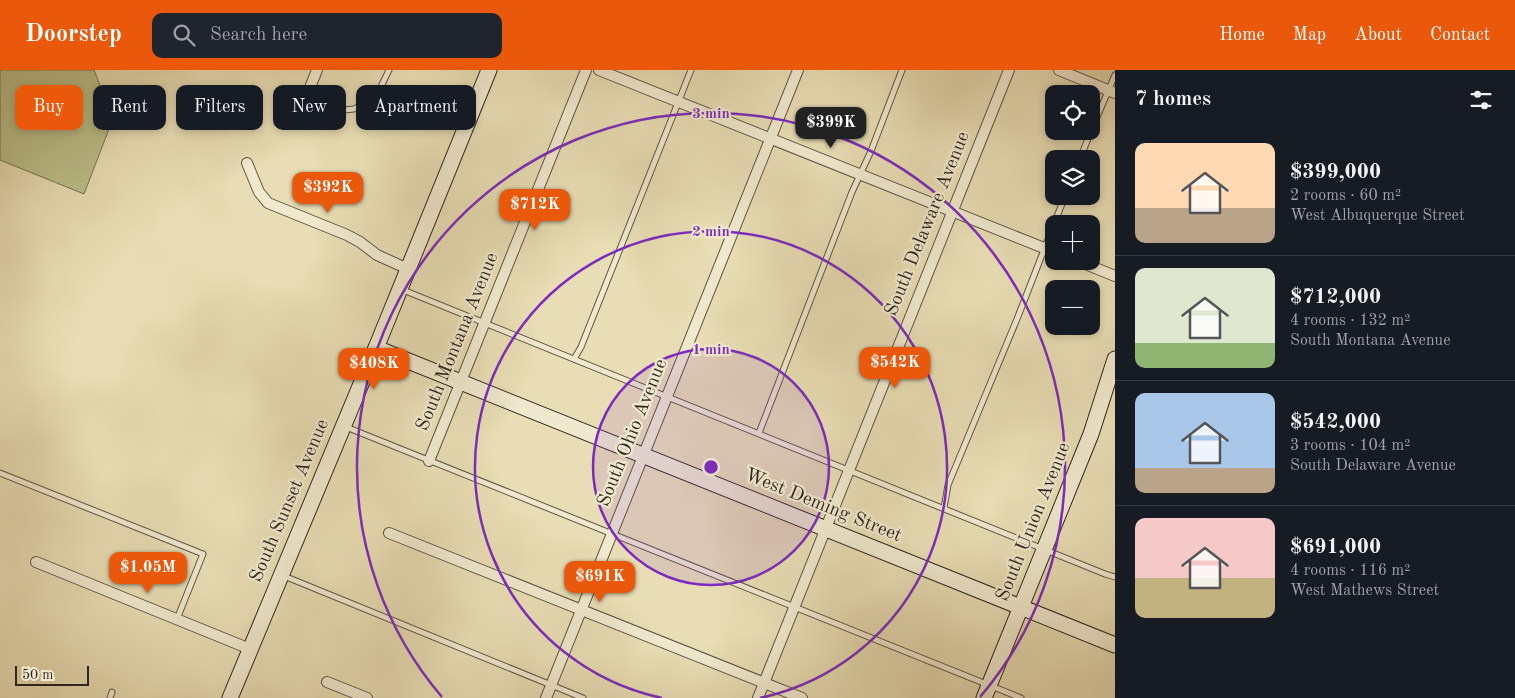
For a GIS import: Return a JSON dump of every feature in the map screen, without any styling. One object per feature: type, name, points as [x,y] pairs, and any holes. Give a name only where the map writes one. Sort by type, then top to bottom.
[{"type":"main road","name":"South Sunset Avenue","points":[[230,698],[376,348],[489,70]]},
{"type":"main road","name":"West Deming Street","points":[[376,348],[1115,645]]},
{"type":"main road","name":"South Union Avenue","points":[[987,692],[1093,427],[1115,359]]},
{"type":"street","points":[[311,85],[317,70]]},
{"type":"street","name":"South Montana Avenue","points":[[428,461],[586,70]]},
{"type":"street","points":[[600,70],[1045,248]]},
{"type":"street","name":"South Ohio Avenue","points":[[546,698],[798,70]]},
{"type":"street","name":"South Delaware Avenue","points":[[758,698],[1009,70]]},
{"type":"street","points":[[1059,70],[1112,91]]},
{"type":"street","points":[[246,163],[259,192],[268,203],[347,235],[377,254],[408,268]]},
{"type":"street","points":[[1100,270],[1115,276]]},
{"type":"street","points":[[389,533],[802,698]]},
{"type":"street","points":[[36,562],[250,649]]},
{"type":"street","points":[[327,682],[368,698]]},
{"type":"lane","points":[[346,110],[354,109],[376,97],[389,70]]},
{"type":"lane","points":[[574,359],[585,338],[691,70]]},
{"type":"lane","points":[[758,433],[902,70]]},
{"type":"lane","points":[[1100,114],[1112,91],[1115,75]]},
{"type":"lane","points":[[944,508],[948,486],[1016,319],[1045,258]]},
{"type":"lane","points":[[400,288],[1115,577]]},
{"type":"lane","points":[[343,426],[794,607],[987,692],[1021,698]]},
{"type":"lane","points":[[0,473],[203,554],[177,619]]},
{"type":"lane","points":[[281,575],[583,698]]},
{"type":"lane","points":[[110,698],[112,692]]},
{"type":"green space","points":[[0,70],[94,70],[100,85],[93,85],[93,130],[109,130],[84,194],[0,160]]}]
